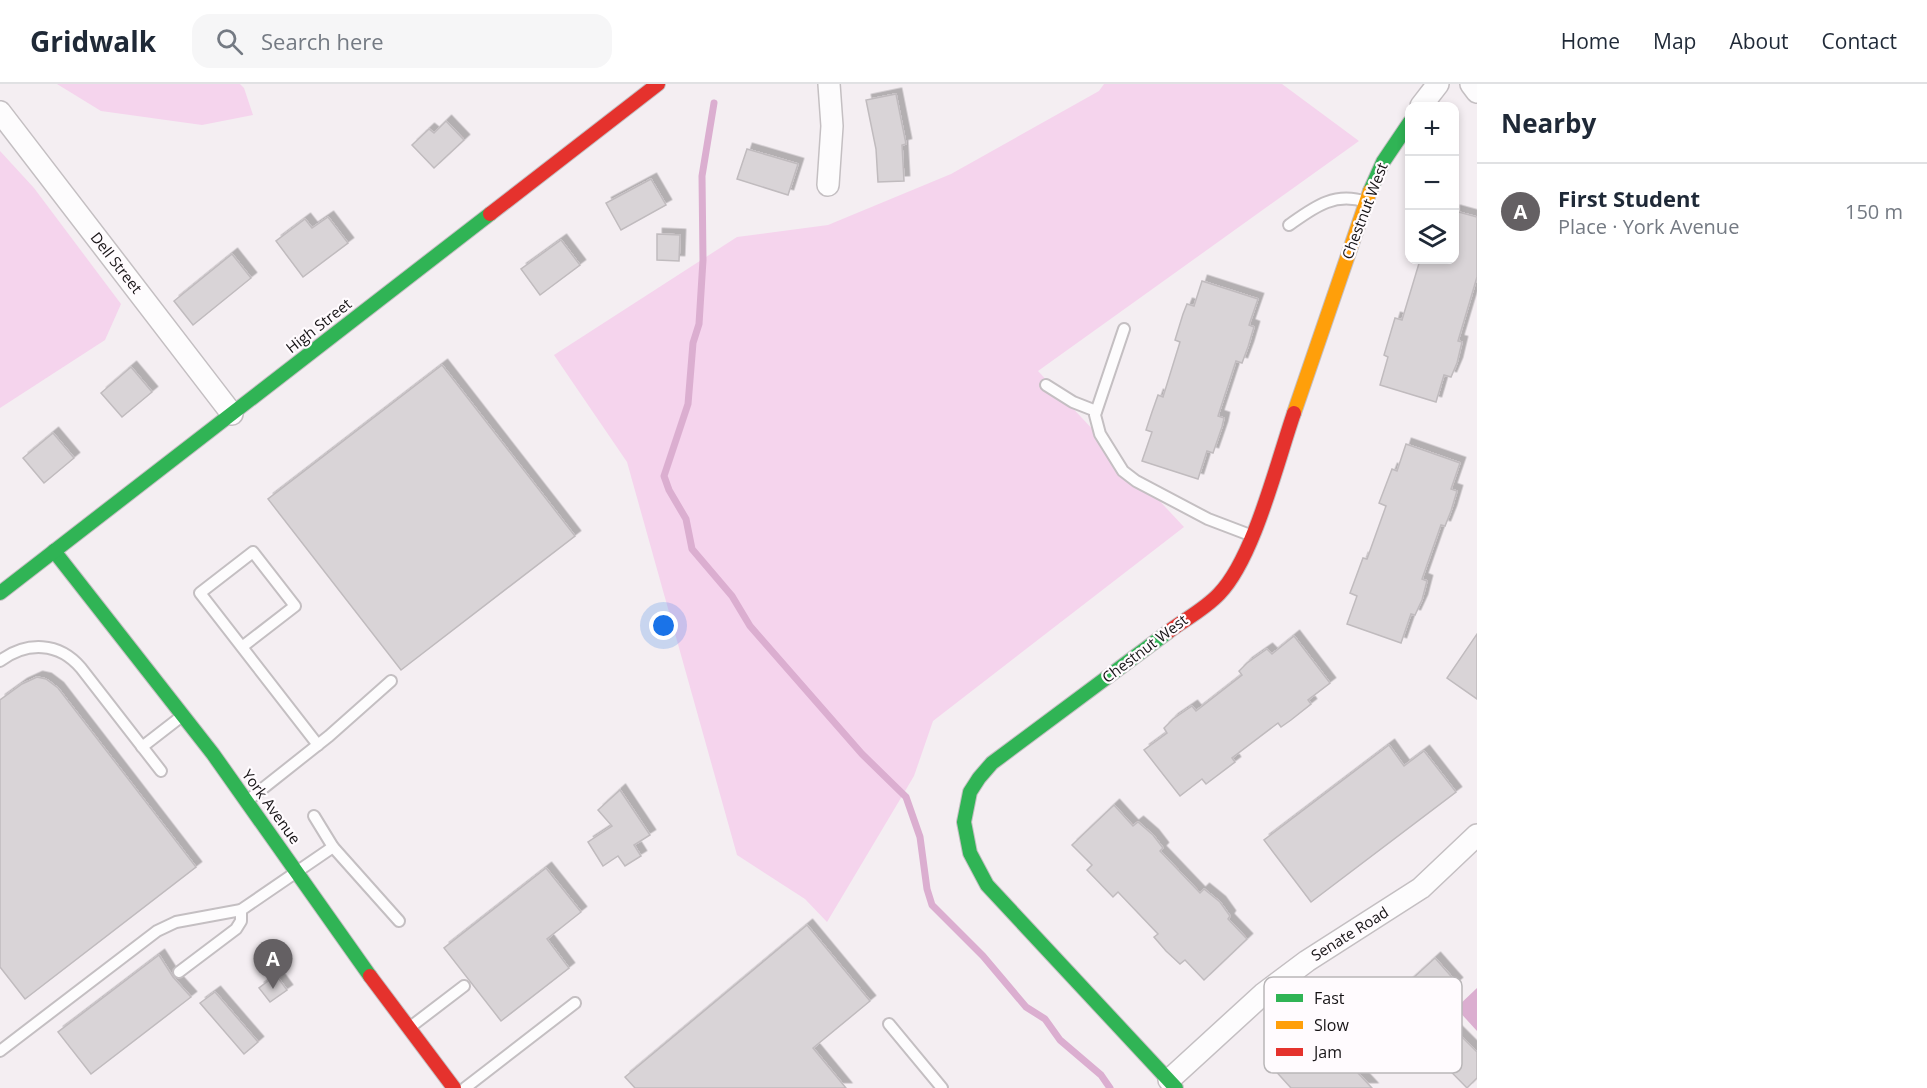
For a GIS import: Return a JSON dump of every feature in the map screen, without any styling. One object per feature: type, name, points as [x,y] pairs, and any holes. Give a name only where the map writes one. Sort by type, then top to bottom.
[{"type":"street","name":"High Street","points":[[0,593],[658,84]]},
{"type":"street","points":[[828,185],[832,126],[829,84]]},
{"type":"street","points":[[1423,102],[1438,84]]},
{"type":"street","points":[[1471,84],[1477,92]]},
{"type":"street","name":"Dell Street","points":[[0,112],[232,414]]},
{"type":"street","name":"Chestnut West","points":[[1172,1084],[987,885],[968,848],[963,820],[964,805],[974,783],[992,763],[1218,595],[1233,577],[1251,535],[1376,174],[1405,130]]},
{"type":"street","name":"York Avenue","points":[[54,551],[184,715],[454,1088]]},
{"type":"street","name":"Senate Road","points":[[1286,977],[1420,888],[1477,835]]},
{"type":"street","name":"Senate Road","points":[[1172,1084],[1264,993]]},
{"type":"lane","points":[[1289,225],[1330,200],[1348,197],[1366,202]]},
{"type":"lane","points":[[1124,329],[1096,411],[1097,430],[1127,474],[1208,519],[1251,535]]},
{"type":"lane","points":[[1046,385],[1073,402],[1096,411]]},
{"type":"lane","points":[[242,647],[295,606],[253,552],[200,593],[318,745]]},
{"type":"lane","points":[[0,661],[14,652],[34,646],[50,647],[66,653],[81,668],[161,771]]},
{"type":"lane","points":[[247,801],[318,745],[391,681]]},
{"type":"lane","points":[[142,747],[184,715]]},
{"type":"lane","points":[[314,816],[333,847],[399,921]]},
{"type":"lane","points":[[0,1051],[157,931],[177,922],[241,910],[333,847]]},
{"type":"lane","points":[[179,972],[236,929],[243,915],[241,910]]},
{"type":"lane","points":[[409,1028],[464,986]]},
{"type":"lane","points":[[465,1088],[575,1003]]},
{"type":"lane","points":[[889,1024],[942,1088]]},
{"type":"shaded area","points":[[57,84],[240,84],[244,88],[253,115],[202,125],[101,111]]},
{"type":"shaded area","points":[[1104,84],[1282,84],[1359,141],[1038,371],[1184,527],[933,721],[914,776],[827,922],[805,899],[737,855],[627,462],[554,355],[737,237],[828,225],[951,174],[1099,91]]},
{"type":"shaded area","points":[[0,151],[34,188],[121,304],[105,340],[0,408]]},
{"type":"shaded area","points":[[1477,988],[1477,1031],[1462,1015],[1462,1002]]},
{"type":"building","points":[[896,94],[906,144],[902,145],[904,181],[878,182],[876,149],[866,100]]},
{"type":"building","points":[[446,121],[464,140],[434,168],[412,145],[429,129],[434,133]]},
{"type":"building","points":[[747,149],[798,164],[788,195],[737,179]]},
{"type":"building","points":[[651,179],[666,205],[621,230],[606,203]]},
{"type":"building","points":[[1459,212],[1477,217],[1477,277],[1458,341],[1462,342],[1457,363],[1451,377],[1444,375],[1436,402],[1380,385],[1388,357],[1384,355],[1395,318],[1402,320],[1419,264],[1459,264]]},
{"type":"building","points":[[328,217],[348,243],[303,277],[276,241],[305,219],[312,228]]},
{"type":"building","points":[[657,234],[680,235],[679,261],[657,260]]},
{"type":"building","points":[[561,240],[580,265],[540,295],[521,269]]},
{"type":"building","points":[[232,254],[251,278],[193,325],[174,301]]},
{"type":"building","points":[[1202,281],[1258,299],[1249,325],[1254,327],[1248,347],[1242,363],[1236,361],[1218,416],[1224,418],[1222,427],[1213,453],[1207,451],[1198,479],[1142,461],[1152,432],[1146,430],[1158,395],[1163,397],[1180,342],[1175,340],[1183,314],[1187,304],[1194,306]]},
{"type":"building","points":[[442,365],[575,536],[401,670],[268,499]]},
{"type":"building","points":[[131,367],[152,392],[122,417],[101,393]]},
{"type":"building","points":[[53,433],[74,458],[44,483],[23,458]]},
{"type":"building","points":[[1406,444],[1460,463],[1451,489],[1457,491],[1451,511],[1445,526],[1441,525],[1422,579],[1427,581],[1422,600],[1415,615],[1411,614],[1401,643],[1347,624],[1357,596],[1350,593],[1363,558],[1367,559],[1386,506],[1379,503],[1392,469],[1397,471]]},
{"type":"building","points":[[1477,634],[1477,699],[1447,678]]},
{"type":"building","points":[[1294,636],[1330,683],[1308,700],[1311,704],[1291,720],[1281,727],[1278,723],[1232,758],[1235,762],[1206,784],[1202,779],[1180,796],[1144,750],[1167,733],[1164,728],[1173,719],[1192,706],[1196,711],[1242,675],[1239,671],[1247,663],[1267,649],[1272,654]]},
{"type":"building","points":[[37,677],[46,679],[58,688],[196,867],[25,999],[0,967],[0,700],[22,684]]},
{"type":"building","points":[[1389,745],[1404,766],[1424,751],[1456,792],[1311,902],[1264,840]]},
{"type":"building","points":[[620,790],[650,835],[634,845],[641,856],[625,866],[618,856],[603,866],[588,842],[612,826],[598,810]]},
{"type":"building","points":[[1114,805],[1133,826],[1138,822],[1153,835],[1163,848],[1160,851],[1200,893],[1204,889],[1220,902],[1230,916],[1228,919],[1247,939],[1204,980],[1185,960],[1180,964],[1166,951],[1154,937],[1158,934],[1118,892],[1113,897],[1087,870],[1092,865],[1072,845]]},
{"type":"building","points":[[546,868],[581,912],[547,939],[569,968],[501,1021],[444,948]]},
{"type":"building","points":[[807,925],[870,1001],[813,1048],[846,1088],[635,1088],[625,1077]]},
{"type":"building","points":[[159,955],[173,977],[191,997],[91,1074],[58,1032]]},
{"type":"building","points":[[1435,958],[1452,977],[1414,977]]},
{"type":"building","points":[[276,975],[287,990],[270,1002],[259,988]]},
{"type":"building","points":[[215,992],[258,1042],[244,1054],[200,1003]]},
{"type":"building","points":[[1462,1037],[1477,1052],[1477,1078],[1467,1088],[1452,1073],[1462,1073]]},
{"type":"building","points":[[1277,1073],[1358,1073],[1372,1088],[1291,1088]]},
{"type":"waterway","points":[[714,103],[702,176],[703,260],[699,324],[693,343],[688,404],[664,476],[669,490],[686,519],[692,549],[732,596],[750,626],[862,754],[906,797],[920,837],[927,889],[932,905],[983,956],[1026,1007],[1045,1019],[1060,1040],[1101,1075],[1110,1088]]},
{"type":"traffic: fast","points":[[1370,191],[1383,162],[1405,129]]},
{"type":"traffic: fast","points":[[0,593],[490,214]]},
{"type":"traffic: fast","points":[[54,551],[213,754],[370,976]]},
{"type":"traffic: fast","points":[[1168,632],[992,763],[970,792],[964,822],[970,853],[987,885],[1176,1088]]},
{"type":"traffic: slow","points":[[1294,413],[1370,191]]},
{"type":"traffic: jam","points":[[490,214],[658,84]]},
{"type":"traffic: jam","points":[[1168,632],[1219,594],[1232,578],[1254,534],[1294,413]]},
{"type":"traffic: jam","points":[[370,976],[454,1088]]},
{"type":"place","name":"First Student","points":[[273,989]]}]
